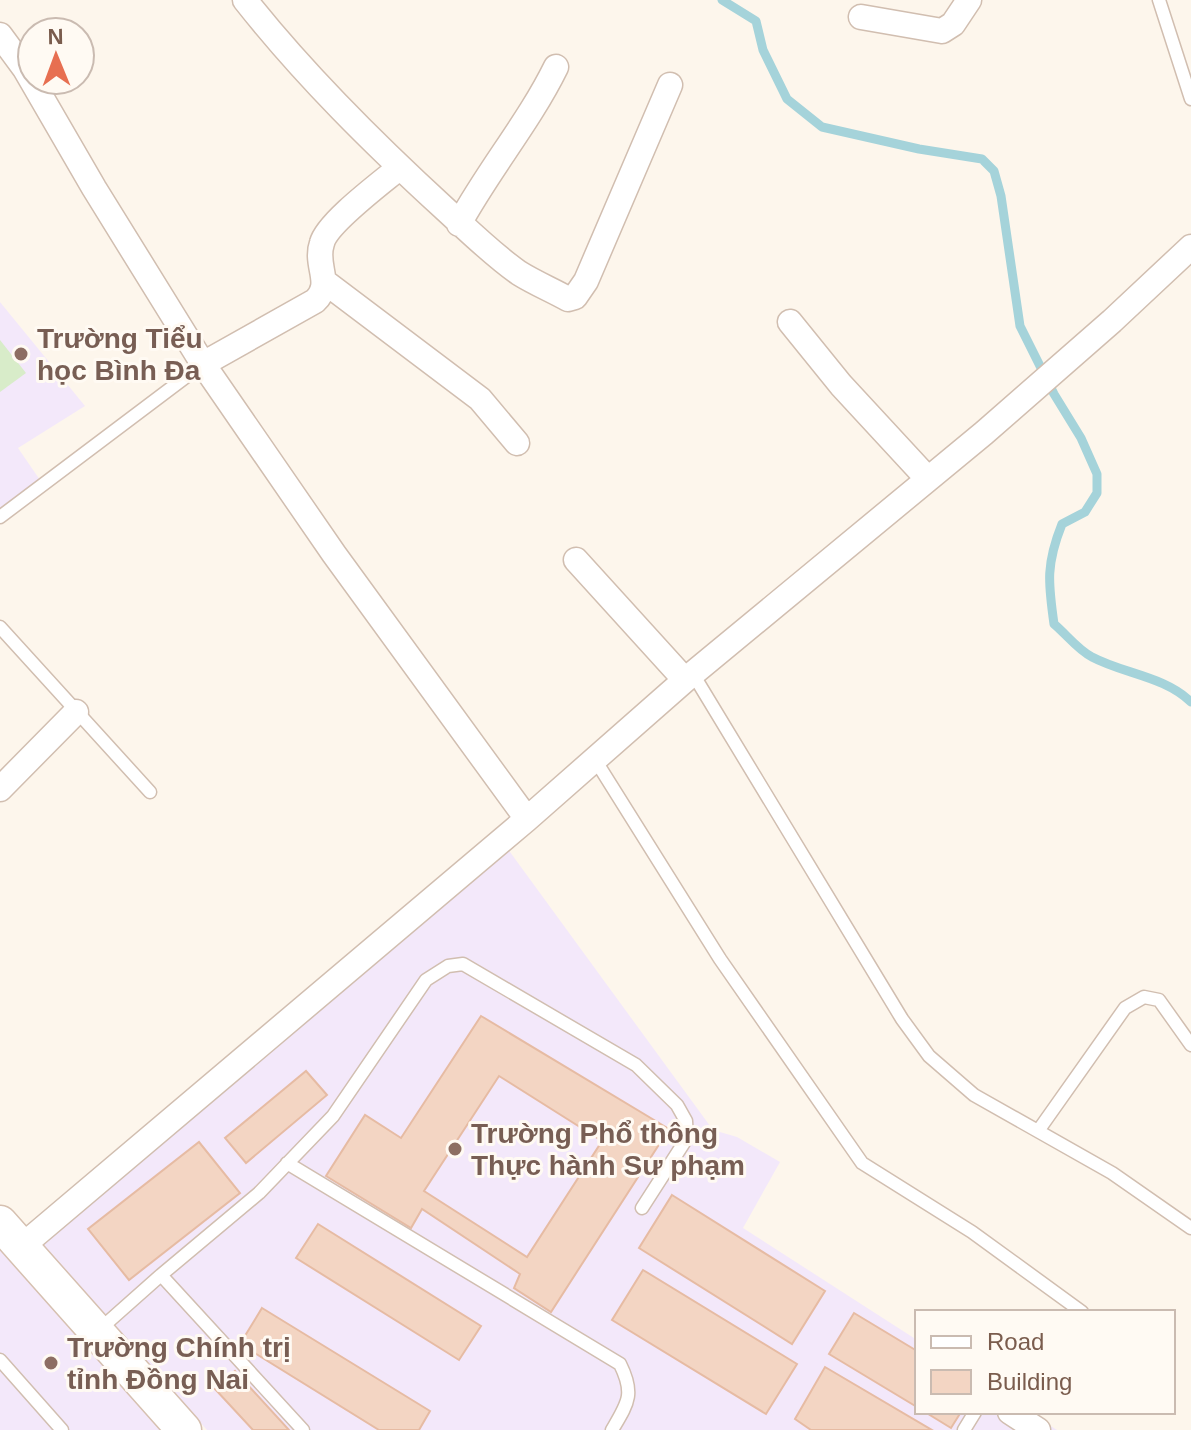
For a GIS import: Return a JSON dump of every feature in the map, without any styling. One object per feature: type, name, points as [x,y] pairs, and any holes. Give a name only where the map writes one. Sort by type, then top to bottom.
[{"type":"street","points":[[245,0],[276,38],[399,168],[474,238],[520,273],[568,299],[575,297],[586,281],[670,85]]},
{"type":"street","points":[[861,17],[942,31],[953,24],[969,0]]},
{"type":"street","points":[[0,35],[25,69],[94,188],[203,364],[334,554],[527,819]]},
{"type":"street","points":[[459,224],[537,105],[556,67]]},
{"type":"street","points":[[203,364],[315,301],[323,293],[325,282],[320,268],[323,238],[341,218],[399,168]]},
{"type":"street","points":[[184,1430],[10,1235],[527,819],[689,677],[1031,391],[1191,247]]},
{"type":"street","points":[[325,282],[480,399],[517,443]]},
{"type":"street","points":[[790,322],[841,385],[927,478]]},
{"type":"street","points":[[576,560],[689,677]]},
{"type":"street","points":[[0,789],[76,712]]},
{"type":"street","points":[[1013,1414],[1038,1430]]},
{"type":"lane","points":[[1159,0],[1191,99]]},
{"type":"lane","points":[[0,517],[203,364]]},
{"type":"lane","points":[[0,627],[150,792]]},
{"type":"lane","points":[[689,677],[902,1019],[929,1056],[974,1095],[1112,1173],[1191,1228]]},
{"type":"lane","points":[[594,758],[720,959],[862,1163],[972,1232],[1079,1310]]},
{"type":"lane","points":[[96,1332],[259,1193],[333,1116],[426,980],[448,966],[463,964],[636,1065],[677,1105],[686,1121],[687,1138],[642,1208]]},
{"type":"lane","points":[[1038,1131],[1125,1008],[1144,997],[1159,1000],[1191,1045]]},
{"type":"lane","points":[[287,1163],[620,1364],[630,1385],[625,1408],[612,1430]]},
{"type":"lane","points":[[161,1275],[303,1430]]},
{"type":"lane","points":[[0,1360],[54,1427]]},
{"type":"shaded area","name":"Trường Tiểu học Bình Đa","points":[[0,302],[85,406],[18,448],[40,480],[0,510]]},
{"type":"shaded area","name":"Trường Phổ thông Thực hành Sư phạm","points":[[507,848],[713,1130],[737,1137],[780,1162],[743,1228],[915,1339],[915,1414],[1032,1414],[1057,1430],[207,1430],[41,1244]]},
{"type":"shaded area","name":"Trường Chính trị tỉnh Đồng Nai","points":[[0,1248],[42,1296],[162,1430],[0,1430]]},
{"type":"green space","points":[[0,340],[26,373],[0,392]]},
{"type":"building","points":[[481,1016],[669,1129],[551,1312],[514,1288],[520,1274],[422,1209],[411,1228],[326,1176],[365,1115],[401,1138]],"holes":[[[499,1076],[602,1141],[527,1257],[424,1191]]]},
{"type":"building","points":[[306,1071],[327,1095],[246,1163],[225,1138]]},
{"type":"building","points":[[199,1142],[240,1193],[129,1280],[88,1229]]},
{"type":"building","points":[[672,1195],[825,1291],[792,1344],[639,1248]]},
{"type":"building","points":[[318,1224],[481,1326],[459,1360],[296,1258]]},
{"type":"building","points":[[643,1270],[797,1364],[766,1414],[612,1320]]},
{"type":"building","points":[[262,1308],[430,1411],[419,1430],[379,1430],[240,1344]]},
{"type":"building","points":[[854,1313],[915,1350],[915,1406],[829,1354]]},
{"type":"building","points":[[825,1367],[932,1430],[811,1430],[795,1419]]},
{"type":"building","points":[[235,1371],[289,1430],[253,1430],[215,1389]]},
{"type":"building","points":[[928,1414],[960,1414],[951,1428]]},
{"type":"waterway","points":[[722,0],[756,21],[763,50],[787,99],[822,127],[919,149],[982,159],[994,171],[1001,196],[1020,326],[1054,394],[1081,438],[1097,474],[1097,493],[1085,512],[1062,524],[1053,551],[1050,584],[1054,624],[1092,657],[1169,686],[1191,702]]},
{"type":"place","name":"Trường Tiểu học Bình Đa","points":[[21,354]]},
{"type":"place","name":"Trường Phổ thông Thực hành Sư phạm","points":[[455,1149]]},
{"type":"place","name":"Trường Chính trị tỉnh Đồng Nai","points":[[51,1363]]}]
